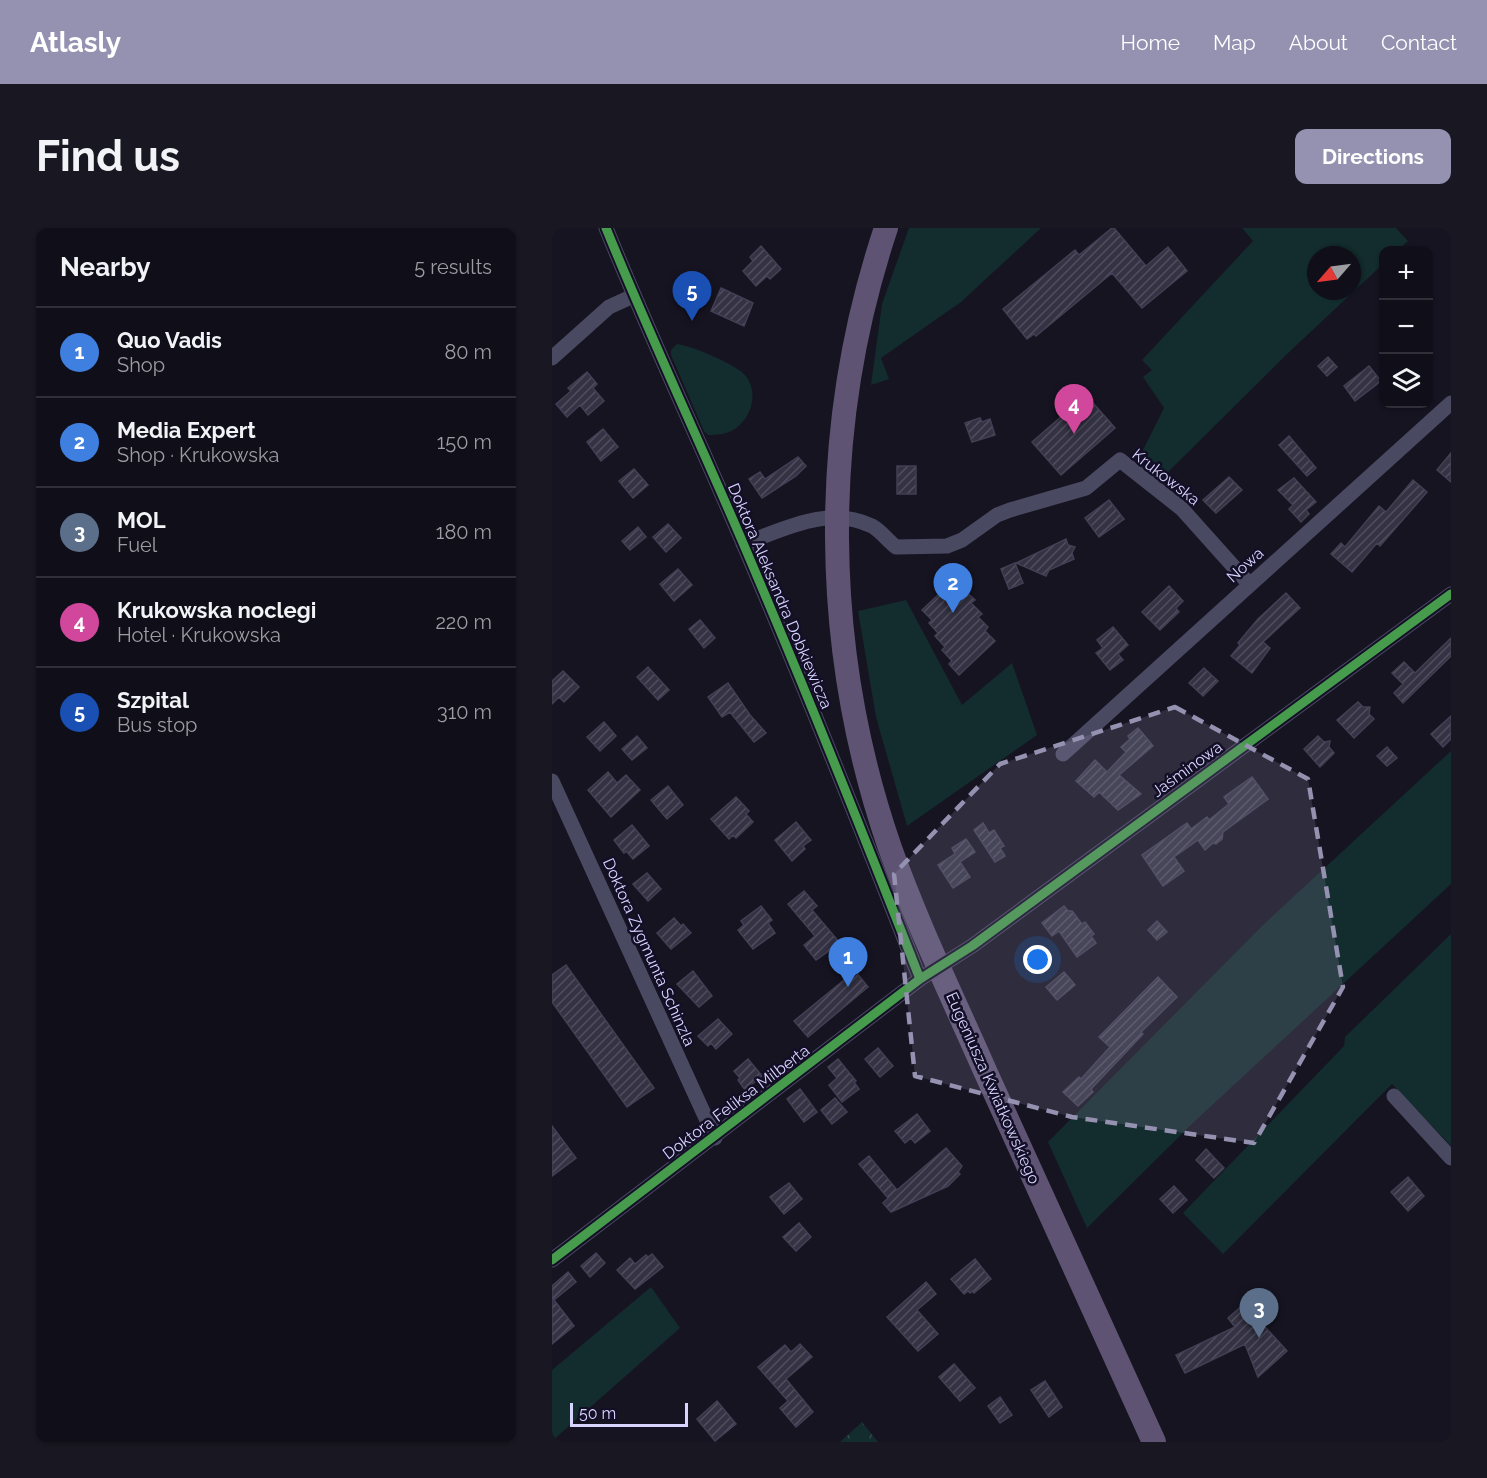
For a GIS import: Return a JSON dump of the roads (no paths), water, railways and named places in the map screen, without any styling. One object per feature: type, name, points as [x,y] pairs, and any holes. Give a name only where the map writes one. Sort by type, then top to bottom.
[{"type":"main road","name":"Eugeniusza Kwiatkowskiego","points":[[886,228],[861,315],[841,435],[837,572],[841,631],[849,690],[858,733],[873,795],[909,899],[930,973],[1154,1442]]},
{"type":"street","name":"Doktora Aleksandra Dobkiewicza","points":[[606,228],[633,296],[743,544],[842,782],[930,973]]},
{"type":"street","points":[[552,358],[609,308],[633,296]]},
{"type":"street","name":"Nowa","points":[[1064,754],[1451,403]]},
{"type":"street","name":"Krukowska","points":[[743,544],[802,522],[821,517],[837,517],[873,526],[896,548],[947,546],[962,540],[997,515],[1086,488],[1120,460],[1182,509],[1251,585]]},
{"type":"street","name":"Jaśminowa","points":[[930,973],[972,946],[1451,594]]},
{"type":"street","name":"Doktora Zygmunta Schinzla","points":[[552,781],[715,1138]]},
{"type":"street","name":"Doktora Feliksa Milberta","points":[[552,1260],[930,973]]},
{"type":"street","points":[[1394,1096],[1451,1158]]},
{"type":"place","name":"Szpital","points":[[692,321]]},
{"type":"place","name":"Krukowska noclegi","points":[[1074,434]]},
{"type":"place","name":"Media Expert","points":[[953,613]]},
{"type":"place","name":"Quo Vadis","points":[[848,987]]},
{"type":"place","name":"MOL","points":[[1259,1338]]}]
